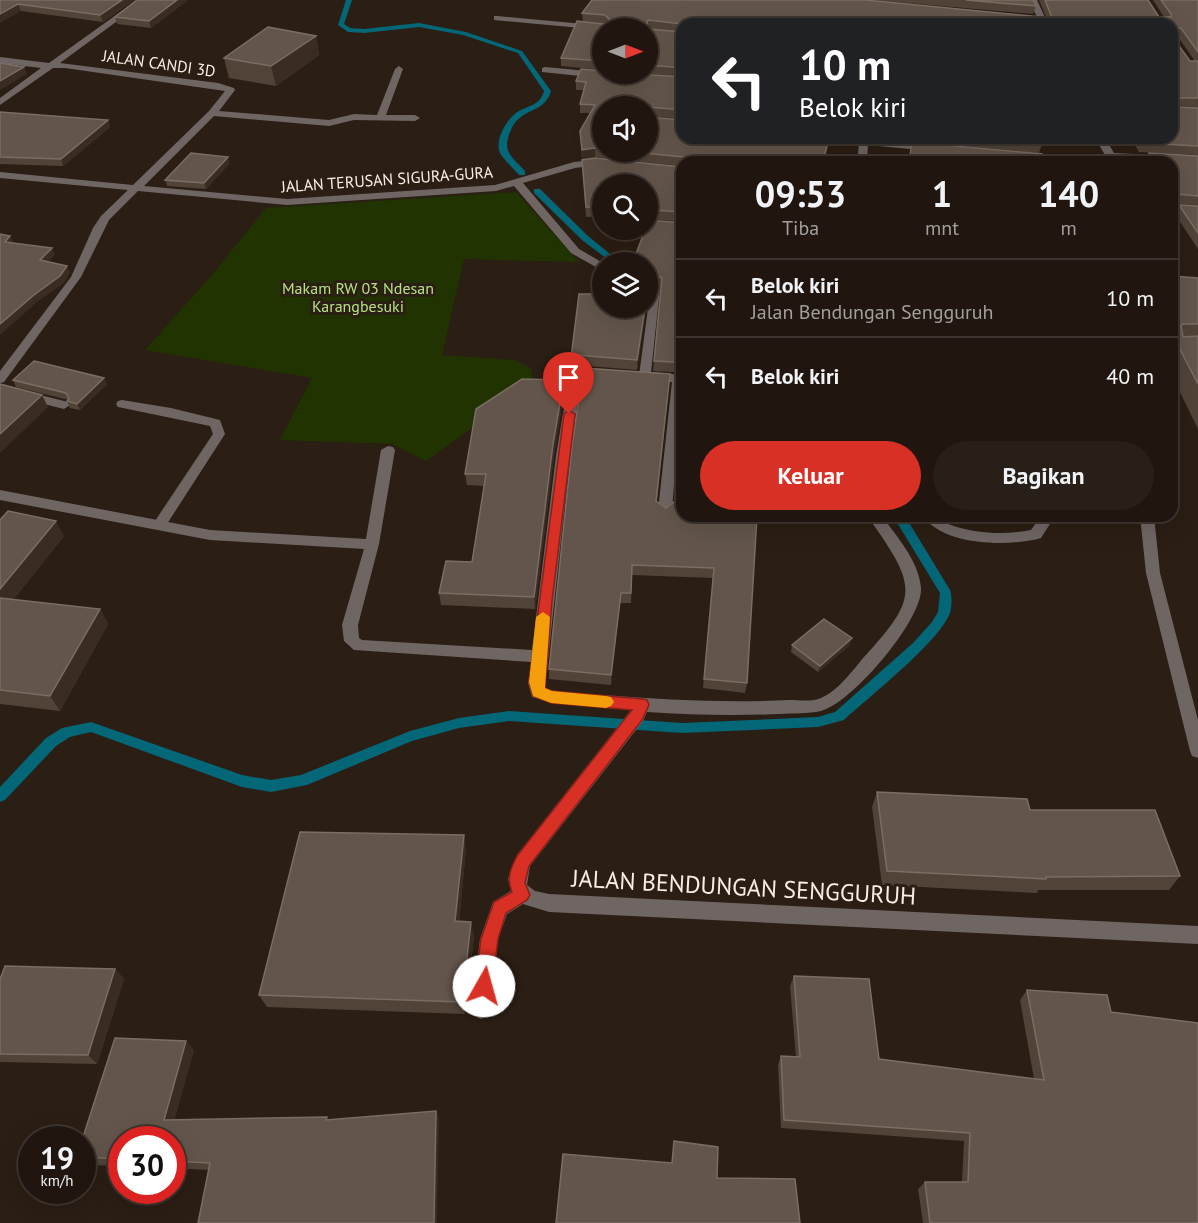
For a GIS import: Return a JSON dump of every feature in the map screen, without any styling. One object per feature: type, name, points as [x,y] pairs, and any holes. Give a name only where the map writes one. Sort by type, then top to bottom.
[{"type":"street","points":[[0,102],[142,0]]},
{"type":"street","points":[[1033,0],[1041,18]]},
{"type":"street","points":[[497,18],[592,27]]},
{"type":"street","points":[[0,60],[40,66],[51,65]]},
{"type":"street","name":"JALAN CANDI 3D","points":[[0,379],[76,277],[98,228],[133,189],[212,113],[228,96],[230,89],[65,65],[51,65]]},
{"type":"street","points":[[380,118],[399,69]]},
{"type":"street","points":[[545,70],[592,74]]},
{"type":"street","points":[[212,113],[329,123],[354,117],[415,118]]},
{"type":"street","points":[[884,144],[944,150]]},
{"type":"street","points":[[1178,160],[1198,160]]},
{"type":"street","name":"JALAN TERUSAN SIGURA-GURA","points":[[0,175],[287,202],[496,188],[574,165],[607,163]]},
{"type":"street","points":[[517,183],[575,251],[592,261]]},
{"type":"street","points":[[1178,209],[1198,210]]},
{"type":"street","points":[[649,318],[639,375],[676,380]]},
{"type":"street","points":[[610,374],[576,371],[563,456],[539,656],[536,682],[538,692],[551,697],[639,710],[763,709],[828,702],[876,654],[911,609],[913,585],[909,571],[878,522]]},
{"type":"street","points":[[0,389],[64,405]]},
{"type":"street","points":[[665,511],[676,401]]},
{"type":"street","points":[[122,404],[171,412],[215,423],[219,434],[160,524]]},
{"type":"street","points":[[388,450],[372,544],[350,625],[352,641],[359,646],[539,656]]},
{"type":"street","points":[[0,495],[210,534],[372,544]]},
{"type":"street","points":[[938,522],[945,528],[956,531],[1012,536],[1036,534],[1044,522]]},
{"type":"street","points":[[1148,522],[1153,573],[1160,605],[1198,751]]},
{"type":"street","points":[[481,1009],[489,939],[500,908],[522,895],[516,883],[523,861],[639,710]]},
{"type":"street","name":"JALAN BENDUNGAN SENGGURUH","points":[[522,895],[533,901],[549,903],[1198,935]]},
{"type":"green space","name":"Makam RW 03 Ndesan Karangbesuki","points":[[516,192],[579,262],[464,259],[442,355],[515,360],[531,368],[533,384],[426,461],[392,444],[280,440],[312,378],[145,350],[212,275],[266,208]]},
{"type":"building","points":[[0,0],[122,0],[100,15],[18,4],[0,14]]},
{"type":"building","points":[[137,0],[177,0],[149,21],[115,17]]},
{"type":"building","points":[[592,0],[866,0],[1052,18],[676,18],[676,23],[658,21],[658,18],[608,18],[605,15],[582,13]]},
{"type":"building","points":[[966,0],[1033,0],[1036,6]]},
{"type":"building","points":[[1045,0],[1148,0],[1159,17],[1171,17],[1161,0],[1198,0],[1198,52],[1181,28],[1178,28],[1178,18],[1052,18]]},
{"type":"building","points":[[577,21],[592,23],[592,60],[561,58]]},
{"type":"building","points":[[268,27],[316,36],[271,66],[224,58]]},
{"type":"building","points":[[658,30],[676,31],[676,67],[658,66]]},
{"type":"building","points":[[1178,44],[1190,61],[1198,61],[1198,98],[1178,98]]},
{"type":"building","points":[[0,63],[24,67],[0,81]]},
{"type":"building","points":[[581,69],[592,70],[592,84],[658,84],[658,75],[676,77],[676,109],[658,108],[658,96],[592,96],[592,105],[580,104],[586,82],[576,81]]},
{"type":"building","points":[[1178,107],[1198,108],[1198,146],[1161,144],[1178,144]]},
{"type":"building","points":[[592,110],[592,148],[582,150],[580,131]]},
{"type":"building","points":[[0,112],[108,120],[61,159],[0,157]]},
{"type":"building","points":[[658,118],[676,119],[676,144],[828,144],[824,156],[658,154]]},
{"type":"building","points":[[912,144],[1042,154],[1042,156],[910,156]]},
{"type":"building","points":[[191,153],[228,157],[204,183],[165,180]]},
{"type":"building","points":[[1149,153],[1198,156],[1198,196],[1178,194],[1178,156],[1151,156]]},
{"type":"building","points":[[592,158],[592,162],[634,162],[676,166],[676,212],[658,210],[658,174],[592,174],[592,207],[586,207],[582,160]]},
{"type":"building","points":[[1179,205],[1198,206],[1198,233]]},
{"type":"building","points":[[658,221],[676,222],[676,364],[654,361],[662,278],[658,276],[658,252],[637,252],[641,240],[658,240]]},
{"type":"building","points":[[0,234],[10,236],[5,242],[52,248],[40,260],[67,266],[60,276],[0,324]]},
{"type":"building","points":[[1178,276],[1198,278],[1198,324],[1181,326],[1183,337],[1198,336],[1198,384],[1178,346]]},
{"type":"building","points":[[579,294],[592,294],[592,318],[643,318],[637,360],[576,355],[571,358]]},
{"type":"building","points":[[34,361],[104,378],[77,404],[67,401],[69,399],[66,393],[13,380]]},
{"type":"building","points":[[583,368],[670,374],[656,501],[666,508],[675,501],[676,487],[676,522],[757,522],[747,683],[704,679],[714,568],[632,565],[631,593],[621,593],[611,675],[549,669],[572,446]]},
{"type":"building","points":[[522,379],[564,380],[553,444],[534,597],[439,593],[446,561],[472,562],[486,474],[465,474],[476,409]]},
{"type":"building","points":[[0,384],[42,395],[0,434]]},
{"type":"building","points":[[8,511],[56,521],[0,589],[0,520]]},
{"type":"building","points":[[0,598],[100,609],[50,696],[0,690]]},
{"type":"building","points":[[824,619],[852,638],[820,666],[792,645]]},
{"type":"building","points":[[877,792],[1027,799],[1030,810],[1155,810],[1180,876],[1046,877],[1046,879],[887,871]]},
{"type":"building","points":[[300,832],[464,835],[455,921],[471,922],[462,1002],[259,995]]},
{"type":"building","points":[[5,966],[115,969],[88,1055],[0,1054],[0,979]]},
{"type":"building","points":[[794,976],[869,979],[879,1059],[1044,1080],[1027,990],[1107,995],[1111,1012],[1198,1023],[1198,1223],[930,1223],[925,1182],[968,1182],[970,1133],[784,1120],[781,1056],[800,1057]]},
{"type":"building","points":[[115,1038],[186,1041],[164,1120],[327,1117],[326,1120],[436,1111],[434,1223],[198,1223],[210,1163],[186,1162],[186,1126],[108,1126],[108,1158],[96,1158],[96,1126],[87,1126]]},
{"type":"building","points":[[674,1141],[718,1147],[717,1178],[795,1179],[800,1223],[556,1223],[563,1154],[672,1163]]},
{"type":"waterway","points":[[349,0],[341,25],[348,30],[364,31],[419,25],[464,33],[520,52],[548,91],[543,102],[515,117],[502,144],[504,153],[522,173]]},
{"type":"waterway","points":[[537,191],[585,238],[603,252]]},
{"type":"waterway","points":[[0,796],[51,742],[67,732],[91,727],[242,781],[271,786],[302,781],[410,736],[459,723],[509,716],[682,728],[818,722],[839,716],[917,646],[936,625],[944,612],[946,593],[903,522]]},
{"type":"slow traffic","points":[[543,617],[536,682],[538,692],[551,697],[606,702]]},
{"type":"route","points":[[484,986],[489,939],[500,908],[522,895],[516,883],[523,861],[637,716],[642,705],[551,697],[538,692],[536,682],[545,601],[569,414]]}]
